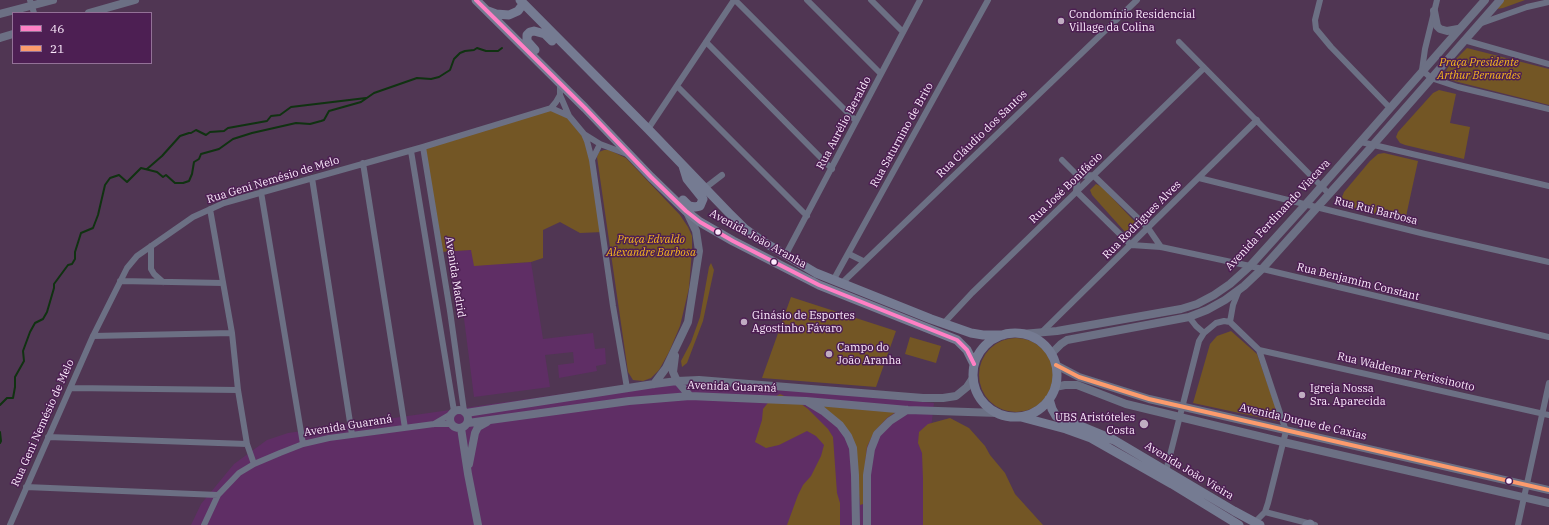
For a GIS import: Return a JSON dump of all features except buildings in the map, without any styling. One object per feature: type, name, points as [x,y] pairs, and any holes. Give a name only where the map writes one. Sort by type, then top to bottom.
[{"type":"main road","name":"Avenida João Aranha","points":[[476,0],[632,156],[650,177],[686,211],[722,235],[809,281],[862,304],[956,340],[967,350],[974,364]]},
{"type":"main road","name":"Avenida João Aranha","points":[[523,1],[584,66],[648,128],[745,229],[762,241],[816,273],[943,324],[971,333],[983,335],[1003,335]]},
{"type":"main road","points":[[487,10],[496,14],[509,15],[518,11],[523,1]]},
{"type":"main road","points":[[545,68],[543,59],[527,41],[527,35],[530,32],[534,31],[544,34],[575,64],[584,66]]},
{"type":"main road","points":[[650,177],[660,178],[689,206],[700,206],[703,199],[687,179],[683,164]]},
{"type":"main road","points":[[1012,333],[1022,334],[1039,340],[1051,354],[1056,365],[1057,376],[1055,387],[1049,399],[1041,407],[1031,413],[1020,416],[1008,416],[998,413],[988,407],[980,399],[975,389],[973,378],[974,364],[979,353],[987,344],[1003,335],[1012,333]]},
{"type":"main road","name":"Avenida João Vieira","points":[[1049,399],[1056,416],[1114,440],[1258,524]]},
{"type":"main road","name":"Avenida João Vieira","points":[[1020,416],[1091,438],[1172,484],[1239,525]]},
{"type":"street","points":[[0,14],[52,0]]},
{"type":"street","points":[[92,12],[135,0]]},
{"type":"street","points":[[648,128],[735,0],[856,122]]},
{"type":"street","points":[[807,0],[881,74]]},
{"type":"street","points":[[871,0],[903,32]]},
{"type":"street","name":"Rua Aurélio Beraldo","points":[[785,256],[920,0]]},
{"type":"street","name":"Rua Saturnino de Brito","points":[[838,281],[848,254],[988,0]]},
{"type":"street","name":"Rua Cláudio dos Santos","points":[[838,281],[863,261],[1136,0]]},
{"type":"street","points":[[1320,0],[1315,20],[1316,29],[1331,47],[1390,108]]},
{"type":"street","points":[[1437,0],[1425,49],[1422,70],[1431,78],[1458,87],[1549,109]]},
{"type":"street","name":"Avenida Ferdinando Viacava","points":[[1022,334],[1041,333],[1181,309],[1197,304],[1230,284],[1250,266],[1306,204],[1485,0]]},
{"type":"street","name":"Avenida Ferdinando Viacava","points":[[1051,354],[1061,344],[1068,340],[1189,317],[1207,310],[1239,290],[1262,269],[1500,0]]},
{"type":"street","points":[[1477,25],[1527,7],[1548,2]]},
{"type":"street","points":[[1434,11],[1437,26],[1440,29],[1447,32],[1458,29]]},
{"type":"street","points":[[0,38],[12,34]]},
{"type":"street","points":[[1464,40],[1549,64]]},
{"type":"street","points":[[706,42],[832,169]]},
{"type":"street","points":[[1179,42],[1329,194]]},
{"type":"street","name":"Rua José Bonifácio","points":[[943,324],[972,293],[1092,175],[1204,68]]},
{"type":"street","points":[[560,84],[560,95],[569,116],[584,134],[592,160],[613,306],[627,388]]},
{"type":"street","points":[[677,86],[807,216]]},
{"type":"street","points":[[560,95],[550,108],[569,116]]},
{"type":"street","name":"Rua Geni Nemésio de Melo","points":[[10,525],[93,336],[120,281],[132,261],[151,246],[193,217],[224,203],[423,147],[550,108]]},
{"type":"street","name":"Rua Rodrigues Alves","points":[[1041,333],[1257,120]]},
{"type":"street","points":[[584,134],[600,144],[632,156]]},
{"type":"street","points":[[1361,142],[1549,186]]},
{"type":"street","points":[[592,160],[600,144]]},
{"type":"street","name":"Avenida Madrid","points":[[423,147],[465,412]]},
{"type":"street","name":"Avenida Madrid","points":[[411,150],[453,412]]},
{"type":"street","points":[[1062,160],[1078,176],[1092,175],[1148,228],[1161,247]]},
{"type":"street","points":[[363,163],[405,428]]},
{"type":"street","points":[[705,188],[722,175]]},
{"type":"street","points":[[1078,176],[1076,191],[1131,244]]},
{"type":"street","points":[[312,178],[352,435]]},
{"type":"street","name":"Rua Rui Barbosa","points":[[1199,178],[1317,206],[1425,234],[1549,262]]},
{"type":"street","points":[[261,192],[303,444]]},
{"type":"street","points":[[210,209],[232,333],[238,390],[247,444],[254,464]]},
{"type":"street","points":[[654,384],[660,377],[676,350],[688,322],[699,251],[696,231],[686,211]]},
{"type":"street","name":"Rua Benjamim Constant","points":[[1131,244],[1161,247],[1250,266],[1549,337]]},
{"type":"street","points":[[151,246],[151,269],[163,282]]},
{"type":"street","points":[[848,254],[863,261]]},
{"type":"street","points":[[120,281],[223,282]]},
{"type":"street","points":[[1230,322],[1233,305],[1239,290]]},
{"type":"street","points":[[1189,317],[1204,333]]},
{"type":"street","points":[[1166,471],[1196,350],[1204,333],[1216,323],[1224,321],[1230,322],[1259,350],[1286,430],[1265,512],[1258,524]]},
{"type":"street","points":[[93,336],[232,333]]},
{"type":"street","points":[[676,350],[673,372],[677,381],[690,396]]},
{"type":"street","name":"Rua Waldemar Perissinotto","points":[[1259,350],[1549,415]]},
{"type":"street","name":"Avenida Duque de Caxias","points":[[1056,365],[1066,372],[1079,377],[1150,399],[1549,490]]},
{"type":"street","name":"Avenida Guaraná","points":[[465,412],[677,381],[707,381],[923,398],[943,398],[956,396],[967,387],[973,378]]},
{"type":"street","points":[[1055,387],[1065,384],[1077,385],[1126,404],[1283,442],[1549,503]]},
{"type":"street","points":[[1518,525],[1549,384]]},
{"type":"street","points":[[71,388],[238,390]]},
{"type":"street","name":"Avenida Guaraná","points":[[468,423],[629,401],[690,396],[806,401],[908,410],[998,413]]},
{"type":"street","points":[[806,401],[823,411],[840,426],[848,436],[853,448],[856,475],[856,525]]},
{"type":"street","points":[[459,410],[465,412],[469,418],[468,423],[461,428],[454,427],[451,424],[450,417],[453,412],[459,410]]},
{"type":"street","points":[[866,525],[867,476],[871,449],[877,434],[890,421],[908,410]]},
{"type":"street","name":"Avenida Guaraná","points":[[434,424],[453,412]]},
{"type":"street","points":[[468,474],[475,433],[478,427],[484,423],[500,418]]},
{"type":"street","name":"Avenida Guaraná","points":[[204,525],[218,495],[239,474],[254,464],[303,444],[352,435],[434,424],[451,424]]},
{"type":"street","points":[[461,428],[478,525]]},
{"type":"street","points":[[48,437],[247,444]]},
{"type":"street","points":[[26,487],[218,495]]},
{"type":"street","points":[[1265,512],[1311,525]]},
{"type":"shaded area","points":[[471,250],[483,264],[531,262],[543,339],[593,333],[595,349],[605,348],[606,364],[596,366],[597,371],[559,378],[558,365],[574,363],[573,352],[545,355],[550,387],[474,397],[461,295],[455,294],[450,251]]},
{"type":"shaded area","points":[[688,380],[934,403],[923,498],[925,525],[191,525],[201,504],[234,464],[267,440],[288,433],[654,381]]},
{"type":"green space","points":[[1504,0],[1525,0],[1497,9]]},
{"type":"green space","name":"Praça Presidente Arthur Bernardes","points":[[1467,48],[1549,69],[1549,105],[1450,80],[1445,73],[1448,67]]},
{"type":"green space","points":[[1439,90],[1456,94],[1450,123],[1470,127],[1464,159],[1405,145],[1400,143],[1396,137],[1398,132],[1433,93]]},
{"type":"green space","points":[[551,108],[569,116],[584,134],[590,152],[603,232],[580,233],[560,222],[543,230],[543,258],[531,262],[474,266],[471,250],[440,252],[423,147]]},
{"type":"green space","name":"Praça Edvaldo Alexandre Barbosa","points":[[609,150],[626,158],[680,215],[692,236],[689,288],[680,326],[669,352],[659,370],[651,378],[643,381],[633,380],[628,372],[597,157],[599,152]]},
{"type":"green space","points":[[1384,153],[1418,161],[1405,221],[1357,210],[1348,206],[1342,197],[1344,192],[1370,161],[1378,154]]},
{"type":"green space","points":[[1096,184],[1102,187],[1136,223],[1138,229],[1132,235],[1126,233],[1092,195],[1090,190]]},
{"type":"green space","points":[[711,263],[714,270],[703,321],[687,363],[682,367],[681,361],[691,342],[700,317]]},
{"type":"green space","name":"Campo do João Aranha","points":[[791,297],[896,331],[876,387],[762,378]]},
{"type":"green space","points":[[1231,331],[1257,354],[1281,422],[1193,403],[1210,344],[1217,336]]},
{"type":"green space","points":[[910,337],[941,346],[936,363],[905,354]]},
{"type":"green space","points":[[1016,338],[1037,344],[1047,354],[1053,375],[1047,396],[1037,406],[1016,412],[995,406],[985,396],[979,375],[985,354],[995,344]]},
{"type":"green space","points":[[780,394],[800,403],[808,409],[828,429],[833,437],[837,493],[840,503],[840,525],[787,525],[798,495],[803,485],[811,476],[821,456],[824,445],[816,436],[807,431],[779,445],[766,448],[755,442],[762,420],[763,409],[771,399]]},
{"type":"green space","points":[[820,405],[896,412],[887,418],[874,432],[867,447],[865,464],[865,503],[863,504],[860,505],[855,447]]},
{"type":"green space","points":[[950,418],[969,428],[985,446],[990,455],[1005,473],[1015,494],[1043,525],[923,525],[922,453],[918,443],[919,432],[928,424]]},
{"type":"waterway","points":[[0,405],[7,398],[13,398],[15,377],[24,361],[23,351],[30,332],[35,323],[43,319],[47,312],[54,284],[68,265],[72,264],[75,259],[75,252],[81,233],[93,228],[98,215],[105,185],[110,178],[119,175],[127,182],[141,168],[157,172],[163,177],[166,175],[175,183],[183,183],[189,181],[194,162],[199,159],[201,154],[219,149],[233,139],[296,123],[310,124],[324,120],[329,111],[361,102],[374,93],[417,78],[431,79],[439,77],[450,70],[454,59],[460,53],[477,48],[486,51],[498,51],[502,48]]},
{"type":"waterway","points":[[147,169],[162,156],[180,136],[196,130],[206,135],[210,132],[224,131],[228,128],[267,121],[271,116],[280,115],[291,107],[366,98]]},
{"type":"waterway","points":[[0,432],[0,443]]},
{"type":"transit line","name":"46","points":[[476,0],[585,108],[651,177],[686,211],[700,222],[733,241],[819,285],[957,340],[967,350],[974,364]]},
{"type":"transit line","name":"21","points":[[1056,365],[1079,377],[1149,399],[1549,490]]},
{"type":"place","name":"Condomínio Residencial Village da Colina","points":[[1061,21]]},
{"type":"place","name":"Ginásio de Esportes Agostinho Fávaro","points":[[744,322]]},
{"type":"place","name":"Campo do João Aranha","points":[[829,354]]},
{"type":"place","name":"Igreja Nossa Sra. Aparecida","points":[[1302,395]]},
{"type":"place","name":"UBS Aristóteles Costa","points":[[1144,424]]}]
